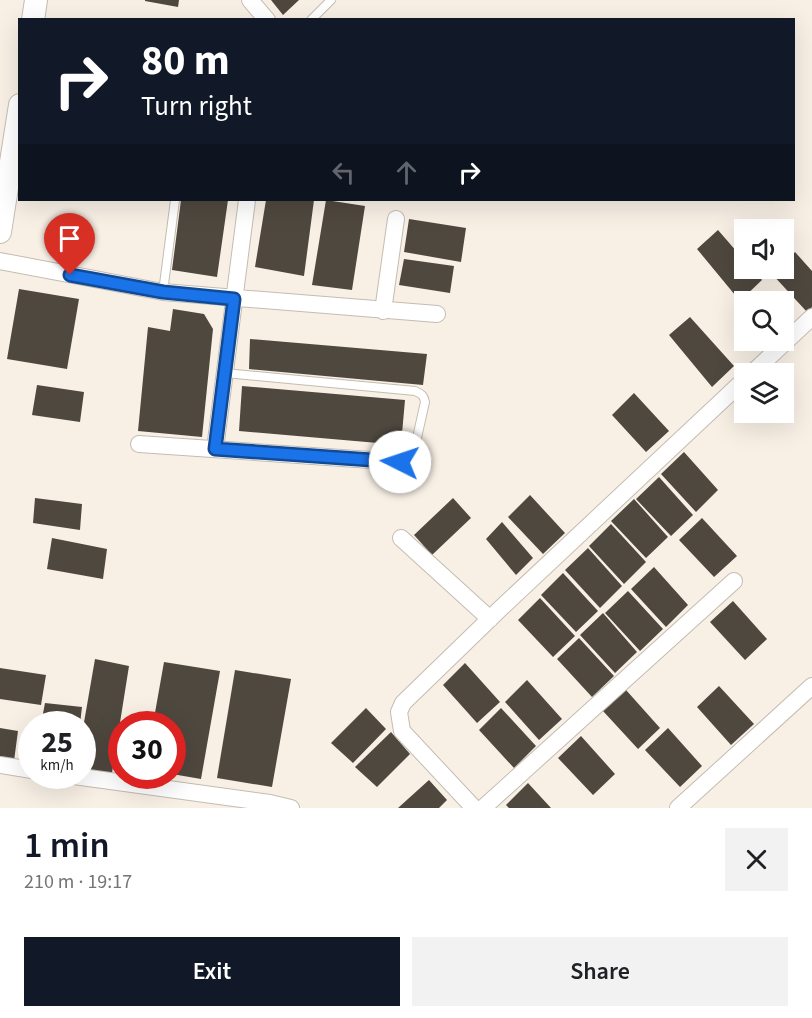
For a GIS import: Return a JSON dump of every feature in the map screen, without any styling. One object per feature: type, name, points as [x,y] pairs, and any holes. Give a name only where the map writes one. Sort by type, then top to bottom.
[{"type":"street","points":[[33,18],[36,0]]},
{"type":"street","points":[[250,0],[265,18]]},
{"type":"street","points":[[0,232],[7,142],[18,111]]},
{"type":"street","points":[[215,449],[247,201]]},
{"type":"street","points":[[383,311],[396,219]]},
{"type":"street","points":[[0,261],[163,292],[437,314]]},
{"type":"street","points":[[763,363],[812,317]]},
{"type":"street","points":[[474,808],[402,731],[399,712],[403,703],[734,389]]},
{"type":"street","points":[[138,444],[400,462]]},
{"type":"street","points":[[401,538],[490,619]]},
{"type":"street","points":[[483,808],[734,581]]},
{"type":"street","points":[[678,808],[812,686]]},
{"type":"street","points":[[0,765],[18,768]]},
{"type":"street","points":[[96,779],[270,803],[291,808]]},
{"type":"lane","points":[[313,18],[331,0]]},
{"type":"lane","points":[[163,292],[175,201]]},
{"type":"lane","points":[[225,373],[421,393],[425,402],[414,451],[411,458],[400,462]]},
{"type":"building","points":[[145,0],[179,0],[178,7]]},
{"type":"building","points":[[271,0],[299,0],[283,15]]},
{"type":"building","points":[[181,201],[228,201],[217,277],[172,270]]},
{"type":"building","points":[[266,201],[314,201],[304,276],[255,267]]},
{"type":"building","points":[[326,201],[365,206],[352,290],[312,285]]},
{"type":"building","points":[[409,219],[466,228],[461,262],[404,252]]},
{"type":"building","points":[[718,230],[734,248],[734,279],[762,280],[750,291],[734,291],[734,294],[697,249]]},
{"type":"building","points":[[794,253],[812,271],[812,307],[807,312],[794,298],[794,291],[788,291],[777,279],[794,279]]},
{"type":"building","points":[[404,259],[454,266],[450,293],[399,285]]},
{"type":"building","points":[[19,289],[79,299],[67,369],[7,359]]},
{"type":"building","points":[[173,309],[204,314],[213,329],[202,437],[138,431],[148,327],[170,331]]},
{"type":"building","points":[[690,317],[734,366],[712,387],[669,335]]},
{"type":"building","points":[[250,339],[427,354],[423,385],[249,369]]},
{"type":"building","points":[[37,385],[84,392],[80,422],[32,415]]},
{"type":"building","points":[[242,386],[405,400],[401,445],[239,431]]},
{"type":"building","points":[[634,393],[669,431],[646,452],[612,415]]},
{"type":"building","points":[[684,452],[718,490],[696,512],[661,474]]},
{"type":"building","points":[[659,477],[693,515],[671,536],[636,499]]},
{"type":"building","points":[[530,495],[565,533],[543,554],[508,517]]},
{"type":"building","points":[[35,498],[82,504],[80,530],[33,523]]},
{"type":"building","points":[[453,498],[471,518],[432,555],[414,535]]},
{"type":"building","points":[[634,499],[668,537],[646,558],[611,521]]},
{"type":"building","points":[[702,518],[737,556],[714,577],[679,540]]},
{"type":"building","points":[[502,522],[533,558],[516,575],[486,539]]},
{"type":"building","points":[[611,524],[646,562],[624,584],[589,546]]},
{"type":"building","points":[[52,538],[107,549],[103,579],[47,569]]},
{"type":"building","points":[[588,548],[622,586],[600,608],[565,570]]},
{"type":"building","points":[[654,567],[688,605],[666,627],[631,589]]},
{"type":"building","points":[[563,573],[598,611],[576,632],[541,595]]},
{"type":"building","points":[[628,591],[663,629],[640,651],[605,613]]},
{"type":"building","points":[[540,598],[575,636],[553,657],[518,620]]},
{"type":"building","points":[[733,601],[767,639],[745,660],[710,622]]},
{"type":"building","points":[[603,613],[637,652],[615,673],[580,635]]},
{"type":"building","points":[[579,638],[614,676],[592,697],[557,659]]},
{"type":"building","points":[[95,659],[129,666],[122,711],[108,711],[108,772],[96,771],[96,711],[86,711]]},
{"type":"building","points":[[164,662],[220,671],[201,779],[186,776],[186,711],[155,711]]},
{"type":"building","points":[[465,663],[500,702],[477,723],[443,685]]},
{"type":"building","points":[[0,668],[46,675],[41,705],[0,699]]},
{"type":"building","points":[[235,670],[291,679],[272,787],[217,778]]},
{"type":"building","points":[[527,680],[562,719],[539,740],[505,702]]},
{"type":"building","points":[[719,686],[754,724],[731,745],[697,707]]},
{"type":"building","points":[[626,690],[660,728],[638,749],[603,711]]},
{"type":"building","points":[[45,703],[82,707],[82,711],[43,711]]},
{"type":"building","points":[[366,708],[386,729],[353,763],[331,743]]},
{"type":"building","points":[[501,708],[536,746],[514,768],[479,730]]},
{"type":"building","points":[[0,728],[18,731],[14,761],[0,759]]},
{"type":"building","points":[[668,728],[702,766],[680,787],[645,750]]},
{"type":"building","points":[[391,732],[410,754],[377,787],[355,767]]},
{"type":"building","points":[[581,736],[615,774],[593,795],[558,758]]},
{"type":"building","points":[[429,780],[447,800],[439,808],[398,808]]},
{"type":"building","points":[[528,783],[551,808],[509,808],[506,805]]},
{"type":"route","points":[[70,275],[163,292],[234,299],[215,449],[400,462]]}]
